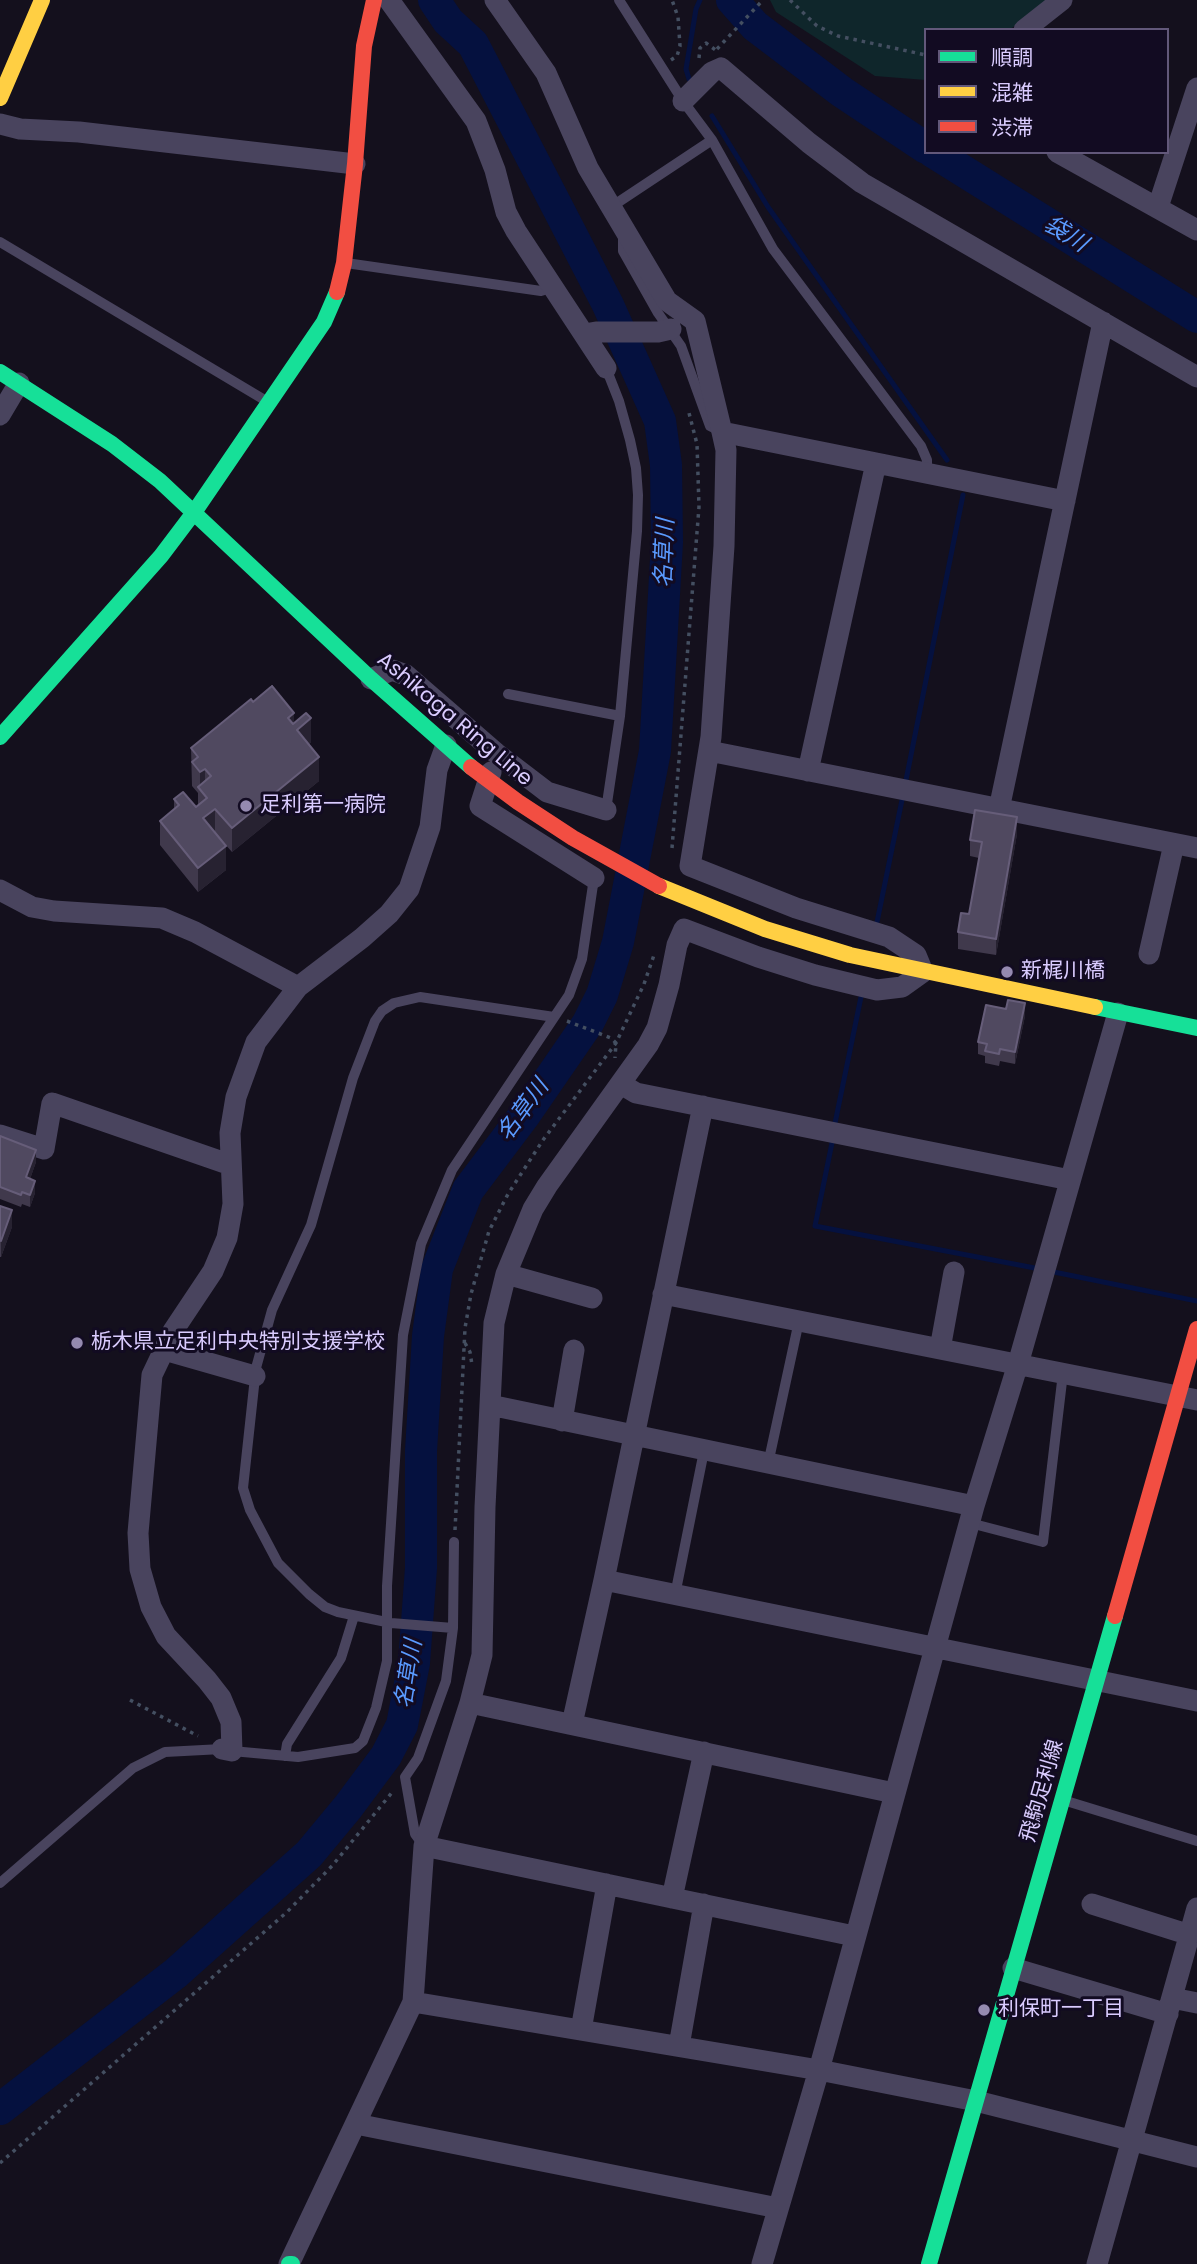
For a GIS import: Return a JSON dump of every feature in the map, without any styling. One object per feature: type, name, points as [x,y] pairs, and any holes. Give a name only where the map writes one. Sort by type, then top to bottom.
[{"type":"main road","points":[[0,98],[42,0]]},
{"type":"main road","points":[[0,737],[161,556],[195,511],[324,322],[339,286],[344,262],[364,46],[374,0]]},
{"type":"main road","name":"Ashikaga Ring Line","points":[[0,372],[139,464],[195,511],[371,679],[471,767],[565,833],[659,886],[765,929],[850,955],[1197,1028]]},
{"type":"main road","name":"飛駒足利線","points":[[929,2264],[1096,1679],[1187,1398],[1197,1329]]},
{"type":"street","points":[[389,0],[476,121],[495,170],[506,212],[516,231],[590,333],[606,368]]},
{"type":"street","points":[[290,2264],[413,2002],[424,1846],[470,1703],[482,1655],[485,1507],[495,1323],[506,1274],[533,1209],[648,1045],[657,1028],[677,945],[684,929],[769,961],[877,990],[902,987],[923,972],[915,955],[889,937],[796,908],[690,866],[709,751],[724,546],[726,461],[722,432],[695,321],[667,301],[588,168],[546,73],[495,0]]},
{"type":"street","points":[[1027,28],[1062,0]]},
{"type":"street","points":[[683,101],[712,72],[721,68],[809,143],[862,183],[1197,377]]},
{"type":"street","points":[[1158,207],[1197,88]]},
{"type":"street","points":[[0,124],[20,129],[79,132],[355,164]]},
{"type":"street","points":[[1061,154],[1197,230]]},
{"type":"street","points":[[999,809],[1103,322]]},
{"type":"street","points":[[590,333],[664,331]]},
{"type":"street","points":[[0,415],[19,383]]},
{"type":"street","points":[[722,432],[1065,500]]},
{"type":"street","points":[[808,771],[876,463]]},
{"type":"street","points":[[371,679],[392,670],[406,675],[496,753],[547,792],[606,810]]},
{"type":"street","points":[[227,1750],[230,1722],[220,1698],[166,1636],[151,1608],[140,1569],[138,1533],[152,1375],[164,1350],[213,1270],[227,1238],[233,1204],[230,1133],[236,1097],[256,1042],[298,987],[362,938],[389,914],[409,889],[430,827],[437,770],[446,745]]},
{"type":"street","points":[[709,751],[1197,848]]},
{"type":"street","points":[[496,753],[481,806],[594,878]]},
{"type":"street","points":[[1149,954],[1174,844]]},
{"type":"street","points":[[0,890],[32,907],[54,911],[162,918],[195,932],[298,987]]},
{"type":"street","points":[[762,2264],[819,2070],[972,1515],[1118,1013]]},
{"type":"street","points":[[621,1084],[636,1093],[1070,1180]]},
{"type":"street","points":[[0,1135],[44,1149],[52,1103],[231,1165]]},
{"type":"street","points":[[572,1724],[703,1106]]},
{"type":"street","points":[[940,1349],[954,1272]]},
{"type":"street","points":[[506,1274],[592,1298]]},
{"type":"street","points":[[663,1294],[1187,1398]]},
{"type":"street","points":[[164,1350],[255,1376]]},
{"type":"street","points":[[562,1421],[575,1350]]},
{"type":"street","points":[[490,1405],[768,1464],[972,1515]]},
{"type":"street","points":[[604,1580],[1197,1701]]},
{"type":"street","points":[[470,1703],[894,1793]]},
{"type":"street","points":[[672,1898],[704,1752]]},
{"type":"street","points":[[424,1846],[854,1936]]},
{"type":"street","points":[[581,2030],[607,1884]]},
{"type":"street","points":[[679,2046],[704,1904]]},
{"type":"street","points":[[1093,1905],[1190,1935]]},
{"type":"street","points":[[1097,2264],[1197,1908]]},
{"type":"street","points":[[1013,1968],[1170,2006],[1197,2003]]},
{"type":"street","points":[[413,2002],[819,2070],[976,2101],[1197,2157]]},
{"type":"street","points":[[356,2124],[778,2208]]},
{"type":"lane","points":[[619,0],[683,101],[712,140],[773,249],[920,446],[926,460],[927,473]]},
{"type":"lane","points":[[611,207],[712,140]]},
{"type":"lane","points":[[623,227],[623,251],[658,313],[664,331],[681,346],[710,426],[722,432]]},
{"type":"lane","points":[[0,242],[270,403]]},
{"type":"lane","points":[[344,262],[541,291],[555,287]]},
{"type":"lane","points":[[606,368],[619,401],[629,440],[636,468],[638,495],[620,716],[606,810]]},
{"type":"lane","points":[[508,694],[620,716]]},
{"type":"lane","points":[[0,1883],[132,1768],[166,1752],[227,1750],[298,1757],[355,1748],[363,1741],[387,1661],[403,1335],[421,1244],[452,1170],[557,1018],[569,995],[582,959],[594,878]]},
{"type":"lane","points":[[448,1628],[389,1622],[325,1607],[294,1580],[271,1554],[245,1500],[245,1454],[255,1376],[272,1310],[311,1225],[354,1078],[375,1021],[382,1012],[394,1003],[420,997],[557,1018]]},
{"type":"lane","points":[[768,1464],[799,1321]]},
{"type":"lane","points":[[972,1515],[1042,1542],[1063,1373]]},
{"type":"lane","points":[[676,1595],[704,1451]]},
{"type":"lane","points":[[424,1846],[415,1834],[405,1777],[418,1758],[446,1681],[454,1542]]},
{"type":"lane","points":[[285,1756],[287,1744],[341,1658],[355,1615]]},
{"type":"lane","points":[[1062,1800],[1197,1841]]},
{"type":"path","points":[[661,67],[677,56],[680,46],[678,17],[672,0]]},
{"type":"path","points":[[718,47],[763,0]]},
{"type":"path","points":[[790,0],[817,26],[838,36],[924,55]]},
{"type":"path","points":[[672,850],[699,508],[697,444],[688,408]]},
{"type":"path","points":[[557,1018],[611,1038],[615,1043]]},
{"type":"path","points":[[130,1700],[227,1750]]},
{"type":"path","points":[[0,2163],[287,1912],[332,1866],[405,1777]]},
{"type":"green space","points":[[770,0],[1051,0],[1012,28],[924,28],[924,80],[875,76],[776,12]]},
{"type":"building","name":"足利第一病院","points":[[272,686],[294,713],[288,718],[293,724],[306,713],[311,718],[297,730],[319,757],[232,828],[215,809],[203,818],[226,846],[198,868],[160,821],[179,805],[174,799],[183,792],[196,807],[207,798],[198,787],[211,776],[205,769],[200,772],[192,762],[198,757],[191,748],[251,699],[253,702]]},
{"type":"building","points":[[975,810],[1017,817],[996,939],[958,932],[961,913],[969,914],[982,842],[970,840]]},
{"type":"building","points":[[1008,1000],[1025,1003],[1015,1052],[1000,1049],[999,1054],[985,1051],[987,1044],[978,1042],[986,1005],[1006,1009]]},
{"type":"building","points":[[0,1136],[36,1150],[26,1177],[35,1181],[30,1195],[22,1192],[21,1195],[0,1187]]},
{"type":"building","points":[[0,1206],[12,1210],[1,1241],[0,1240]]},
{"type":"waterway","name":"名草川","points":[[0,2109],[176,1973],[309,1854],[386,1756],[402,1725],[414,1663],[421,1568],[421,1451],[428,1336],[437,1269],[468,1190],[526,1113],[588,1023],[602,995],[618,942],[655,751],[667,542],[666,465],[660,421],[608,305],[473,44],[448,21],[434,0]]},
{"type":"waterway","points":[[689,79],[686,69],[696,9],[700,0]]},
{"type":"waterway","name":"袋川","points":[[732,0],[755,26],[842,92],[924,147]]},
{"type":"waterway","points":[[712,116],[768,207],[947,460]]},
{"type":"waterway","name":"袋川","points":[[936,154],[1197,317]]},
{"type":"waterway","points":[[905,785],[963,495]]},
{"type":"waterway","points":[[877,922],[903,795]]},
{"type":"waterway","points":[[834,1128],[861,997]]},
{"type":"waterway","points":[[833,1138],[815,1226],[1040,1269]]},
{"type":"waterway","points":[[1049,1271],[1197,1301]]},
{"type":"traffic: fast","points":[[0,737],[161,556],[195,511],[324,322],[337,292]]},
{"type":"traffic: fast","points":[[0,372],[112,444],[160,481],[371,679],[471,767]]},
{"type":"traffic: fast","points":[[1095,1007],[1197,1028]]},
{"type":"traffic: fast","points":[[929,2264],[1115,1616]]},
{"type":"traffic: slow","points":[[0,98],[42,0]]},
{"type":"traffic: slow","points":[[659,886],[765,929],[850,955],[1095,1007]]},
{"type":"traffic: jam","points":[[337,292],[344,263],[355,164],[364,46],[374,0]]},
{"type":"traffic: jam","points":[[471,767],[573,838],[659,886]]},
{"type":"traffic: jam","points":[[1115,1616],[1197,1329]]},
{"type":"place","name":"足利第一病院","points":[[246,806]]},
{"type":"place","name":"新梶川橋","points":[[1007,972]]},
{"type":"place","name":"栃木県立足利中央特別支援学校","points":[[77,1343]]},
{"type":"place","name":"利保町一丁目","points":[[984,2010]]}]
